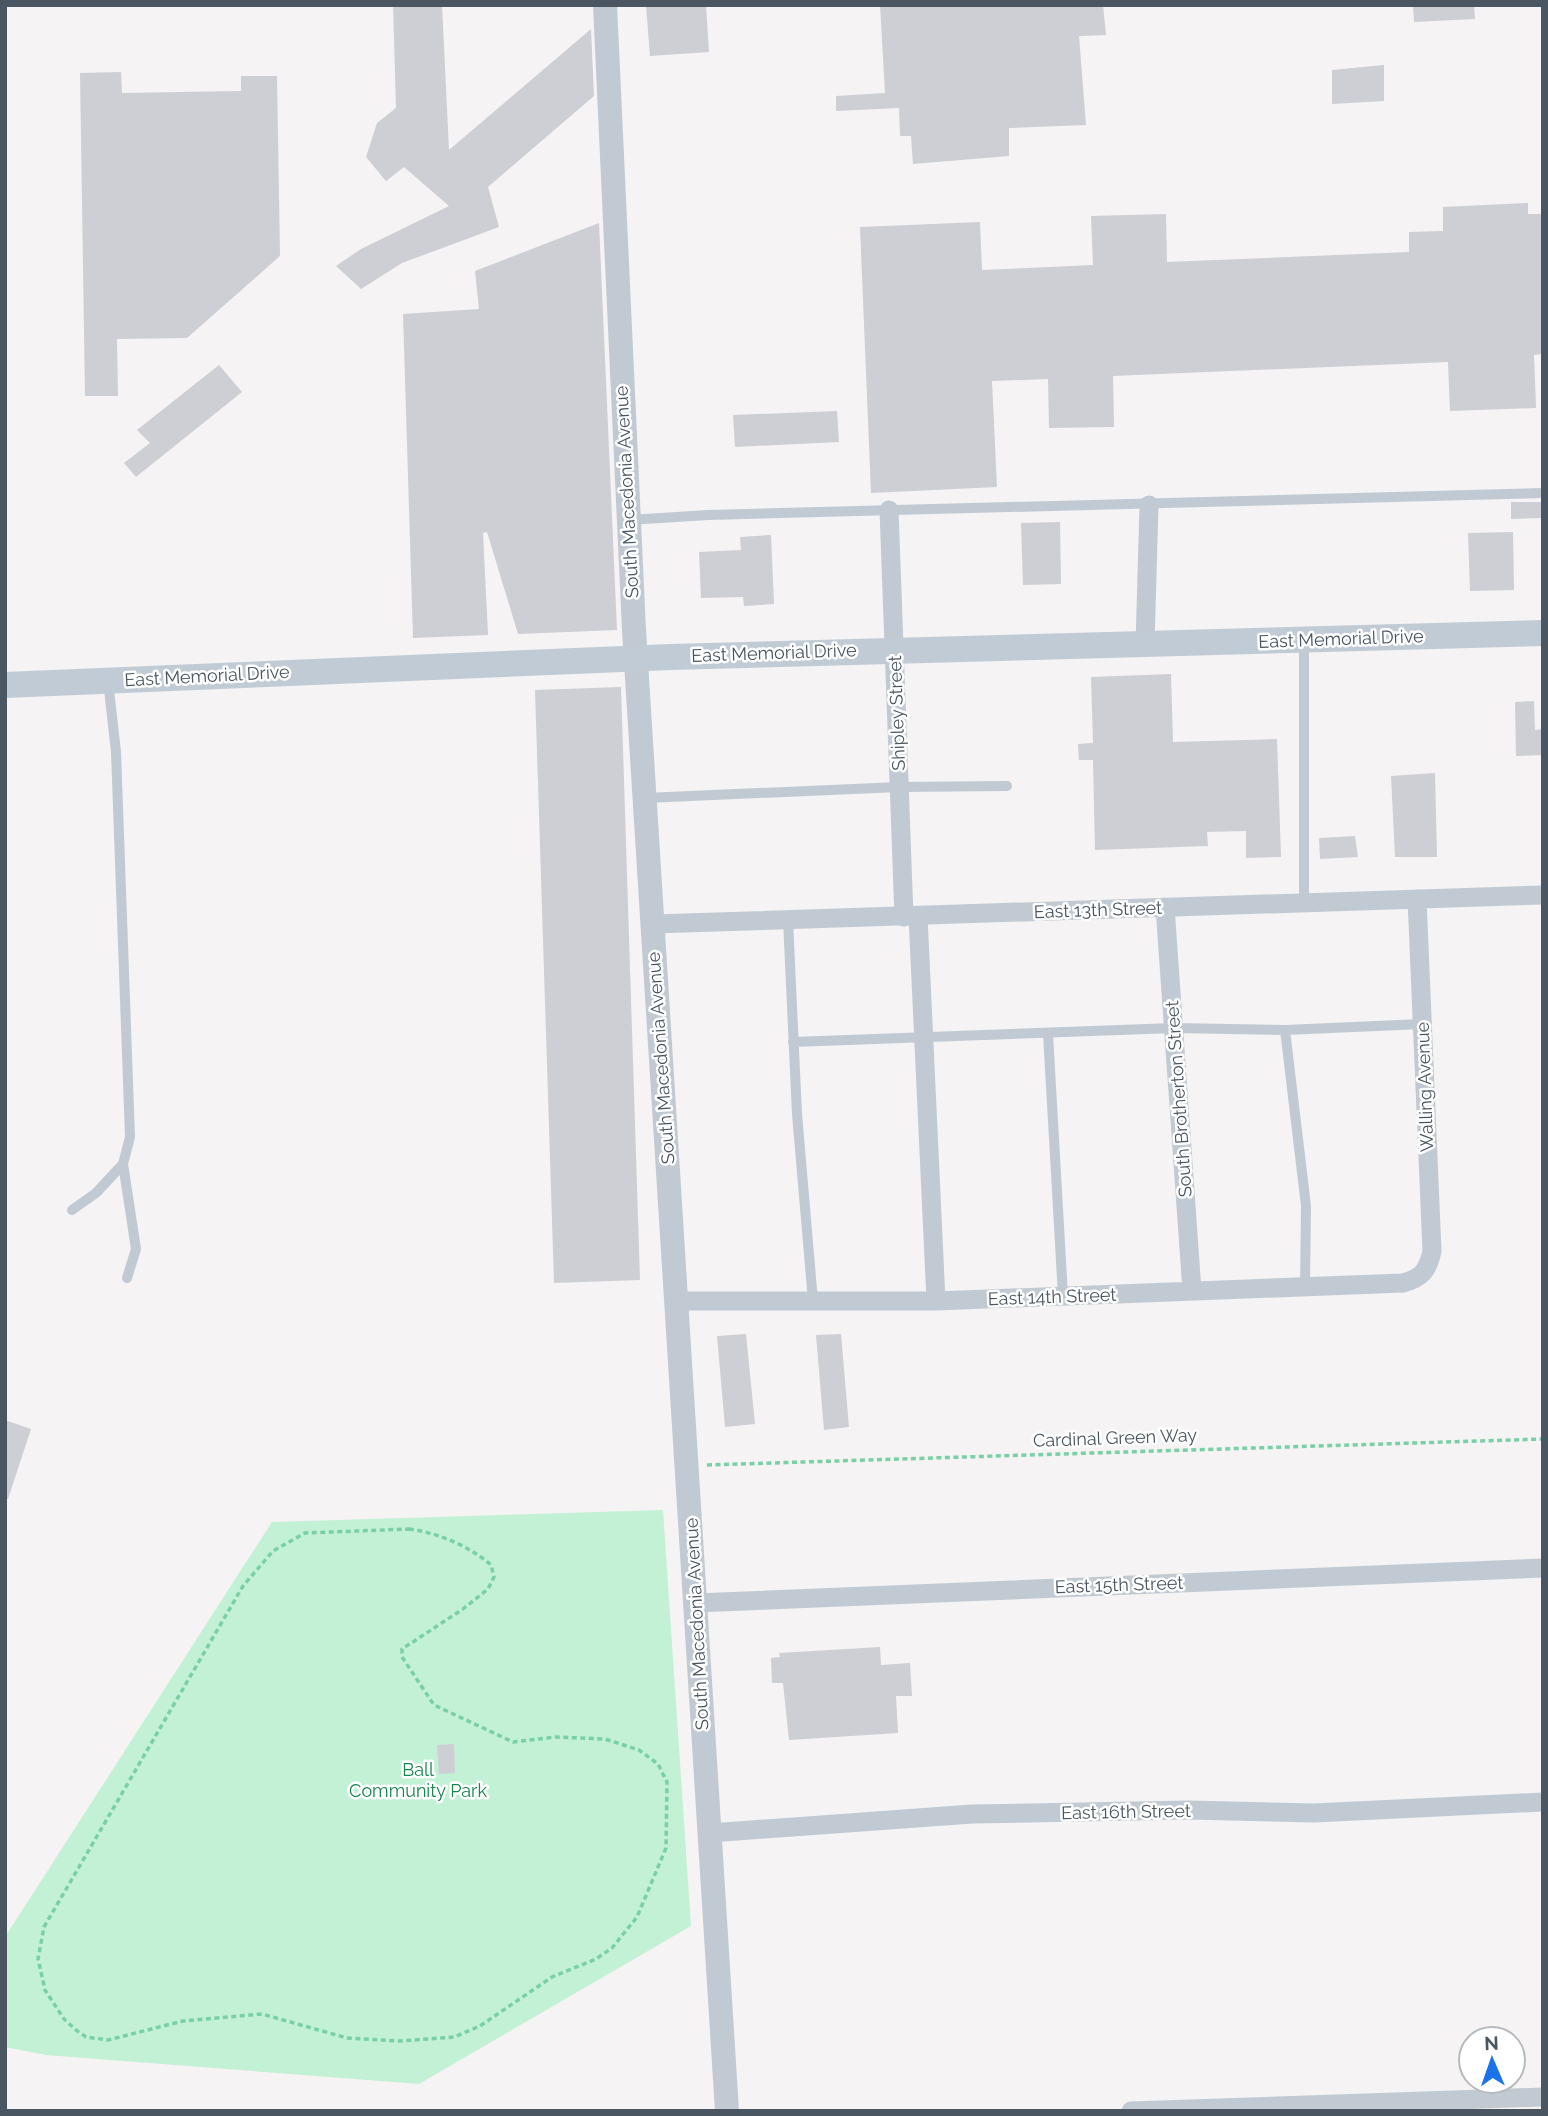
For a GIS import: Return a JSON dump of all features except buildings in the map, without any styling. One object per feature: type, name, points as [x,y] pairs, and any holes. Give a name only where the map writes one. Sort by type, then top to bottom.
[{"type":"main road","name":"East Memorial Drive","points":[[5,685],[895,649],[1144,645],[1543,633]]},
{"type":"street","name":"South Macedonia Avenue","points":[[605,5],[628,520],[727,2111]]},
{"type":"street","points":[[1144,645],[1149,505]]},
{"type":"street","name":"Shipley Street","points":[[889,510],[899,787],[923,1036],[936,1301]]},
{"type":"street","name":"East 13th Street","points":[[653,923],[1543,895]]},
{"type":"street","name":"Walling Avenue","points":[[1418,899],[1432,1251],[1423,1274]]},
{"type":"street","name":"South Brotherton Street","points":[[1165,907],[1192,1291]]},
{"type":"street","name":"East 14th Street","points":[[677,1301],[936,1301],[1403,1283],[1423,1274]]},
{"type":"street","name":"East 15th Street","points":[[695,1603],[1543,1568]]},
{"type":"street","name":"East 16th Street","points":[[709,1833],[972,1814],[1176,1811],[1314,1813],[1543,1802]]},
{"type":"street","points":[[1131,2111],[1543,2097]]},
{"type":"lane","points":[[628,520],[1116,503],[1149,505],[1543,493]]},
{"type":"lane","points":[[1304,640],[1304,903]]},
{"type":"lane","points":[[108,681],[116,752],[130,1137],[124,1164],[136,1249],[127,1278]]},
{"type":"lane","points":[[645,798],[899,787],[1007,786]]},
{"type":"lane","points":[[788,920],[793,1042],[813,1301]]},
{"type":"lane","points":[[793,1042],[1174,1028],[1285,1030],[1422,1024]]},
{"type":"lane","points":[[1285,1030],[1306,1206],[1305,1287]]},
{"type":"lane","points":[[1048,1034],[1063,1296]]},
{"type":"lane","points":[[72,1210],[96,1193],[124,1164]]},
{"type":"path","name":"Cardinal Green Way","points":[[687,1465],[1543,1439]]},
{"type":"path","points":[[409,1530],[449,1541],[475,1553],[491,1565],[494,1577],[488,1590],[444,1625],[402,1649],[402,1657],[434,1705],[513,1742],[556,1737],[605,1739],[639,1750],[658,1764],[667,1782],[666,1848],[637,1917],[612,1948],[596,1959],[552,1977],[480,2026],[454,2037],[432,2040],[347,2038],[262,2014],[183,2021],[108,2040],[86,2036],[64,2019],[45,1990],[39,1973],[38,1944],[44,1927],[243,1586],[273,1552],[291,1539],[319,1531],[409,1530]]},
{"type":"green space","name":"Ball Community Park","points":[[663,1510],[691,1926],[419,2084],[46,2055],[5,2047],[5,1937],[272,1522]]}]
